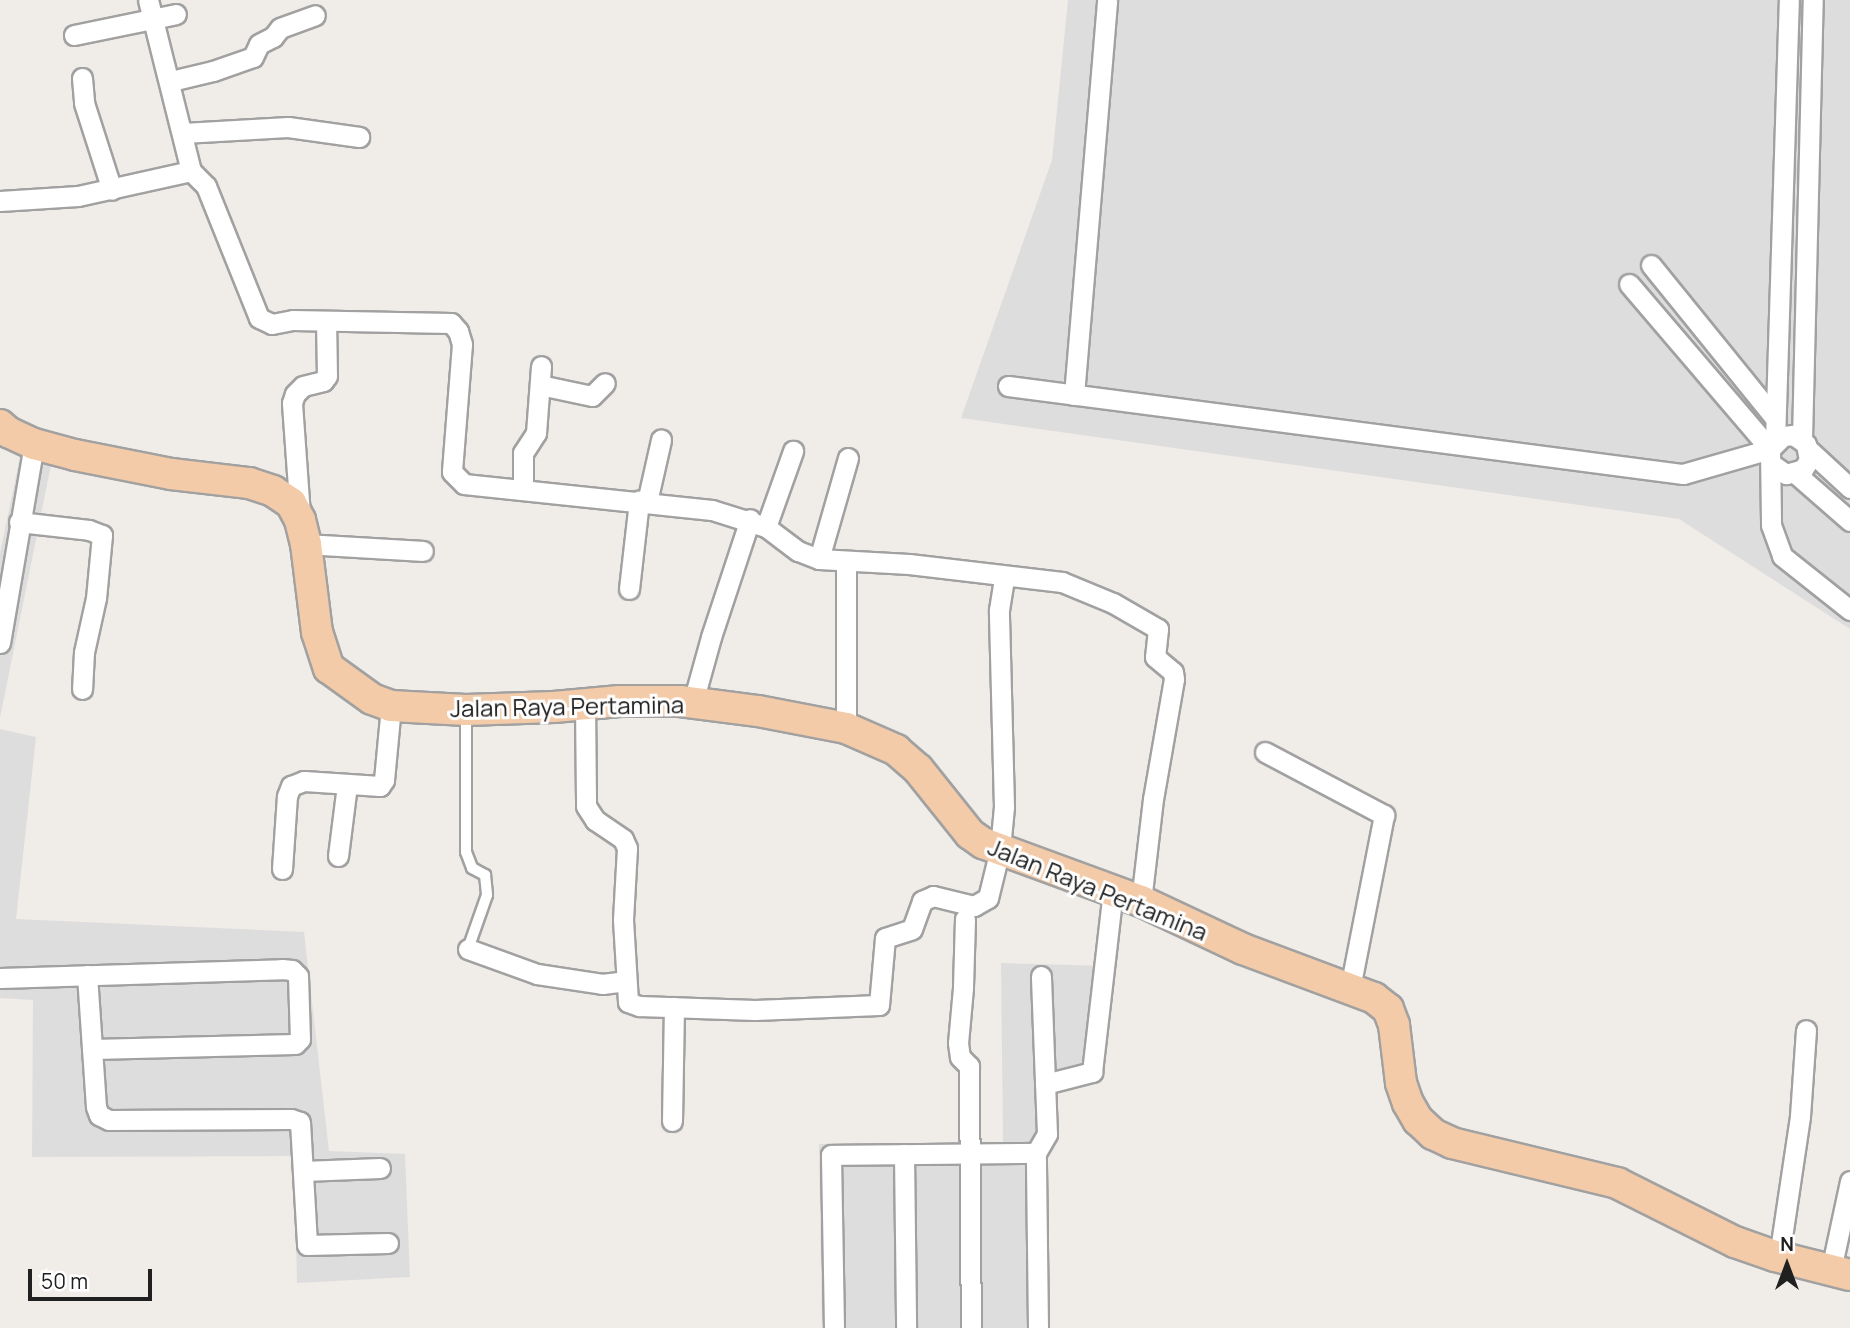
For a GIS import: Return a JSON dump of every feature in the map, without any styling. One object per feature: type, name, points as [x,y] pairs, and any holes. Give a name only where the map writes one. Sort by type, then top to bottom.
[{"type":"main road","points":[[0,425],[8,432],[34,444],[171,474],[250,484],[273,491],[291,503],[303,532]]},
{"type":"main road","name":"Jalan Raya Pertamina","points":[[303,532],[317,632],[329,668],[372,699],[391,706],[466,710],[620,701],[693,702],[846,728],[895,750],[918,769],[970,834],[983,843],[1127,896],[1243,949],[1374,998],[1388,1009],[1394,1026],[1401,1083],[1408,1103],[1418,1120],[1433,1134],[1452,1143],[1617,1183],[1735,1242],[1779,1257],[1840,1272]]},
{"type":"street","points":[[148,0],[171,81],[191,171],[206,186],[259,318],[272,324],[293,320],[451,323],[458,331],[462,344],[452,472],[464,484],[712,510],[758,523],[798,551],[819,559],[846,563],[909,564],[1062,582],[1112,603],[1158,629],[1155,657],[1173,672],[1174,679],[1153,799],[1127,896],[1092,1072],[1045,1084]]},
{"type":"street","points":[[1074,395],[1107,0]]},
{"type":"street","points":[[1789,0],[1771,525],[1782,556],[1850,610]]},
{"type":"street","points":[[1629,284],[1773,452],[1786,474],[1803,469],[1809,460],[1806,444],[1813,0]]},
{"type":"street","points":[[74,35],[112,25],[155,20],[176,14]]},
{"type":"street","points":[[171,81],[213,72],[253,57],[257,46],[272,37],[280,28],[315,15]]},
{"type":"street","points":[[82,78],[84,103],[112,190]]},
{"type":"street","points":[[183,133],[288,127],[359,137]]},
{"type":"street","points":[[0,201],[78,196],[191,171]]},
{"type":"street","points":[[1651,265],[1774,418]]},
{"type":"street","points":[[326,321],[327,376],[323,380],[303,386],[295,394],[292,403],[303,532],[423,551]]},
{"type":"street","points":[[1744,382],[1776,365]]},
{"type":"street","points":[[523,489],[523,453],[536,433],[540,375],[592,396],[605,383]]},
{"type":"street","points":[[1008,386],[1683,474],[1773,452],[1783,436],[1793,435],[1806,444],[1850,488]]},
{"type":"street","points":[[629,589],[643,502],[661,440]]},
{"type":"street","points":[[0,643],[34,444]]},
{"type":"street","points":[[693,702],[711,637],[758,523],[793,451]]},
{"type":"street","points":[[819,559],[848,458]]},
{"type":"street","points":[[1795,473],[1850,521]]},
{"type":"street","points":[[19,522],[89,530],[102,535],[96,598],[84,652],[82,689]]},
{"type":"street","points":[[846,563],[846,728]]},
{"type":"street","points":[[585,704],[586,806],[595,820],[622,839],[627,848],[623,920],[625,981],[631,1005],[755,1010],[879,1005],[885,939],[912,929],[922,901],[928,897],[974,906],[986,901],[1000,849],[1004,807],[999,610],[1004,577]]},
{"type":"street","points":[[282,869],[287,796],[291,786],[304,781],[380,786],[384,780],[391,706]]},
{"type":"street","points":[[1265,752],[1384,815],[1350,989]]},
{"type":"street","points":[[338,856],[347,785]]},
{"type":"street","points":[[965,919],[958,1043],[960,1057],[969,1066],[971,1328]]},
{"type":"street","points":[[468,949],[550,977],[602,984],[625,981]]},
{"type":"street","points":[[0,978],[282,969],[292,970],[298,976],[300,1039],[295,1044],[92,1049]]},
{"type":"street","points":[[87,975],[96,1107],[99,1115],[109,1120],[291,1119],[300,1122],[307,1245],[388,1242]]},
{"type":"street","points":[[1038,1328],[1036,1153],[1047,1134],[1041,976]]},
{"type":"street","points":[[672,1121],[674,1007]]},
{"type":"street","points":[[1779,1257],[1800,1116],[1806,1030]]},
{"type":"street","points":[[834,1328],[831,1155],[1036,1153]]},
{"type":"street","points":[[904,1154],[906,1328]]},
{"type":"street","points":[[303,1171],[380,1168]]},
{"type":"street","points":[[1840,1272],[1850,1181]]},
{"type":"lane","points":[[466,710],[466,852],[472,868],[485,875],[487,895],[468,949]]},
{"type":"shaded area","points":[[1068,0],[1850,0],[1850,629],[1679,519],[961,418],[1052,160]]},
{"type":"shaded area","points":[[21,452],[51,465],[0,718],[0,553]]},
{"type":"shaded area","points":[[0,729],[36,737],[16,919],[304,932],[329,1151],[405,1154],[410,1277],[297,1283],[294,1156],[32,1157],[33,1000],[0,998]]},
{"type":"shaded area","points":[[1001,963],[1108,966],[1102,1076],[1054,1090],[1044,1144],[1050,1328],[822,1328],[819,1144],[1003,1142]]}]
